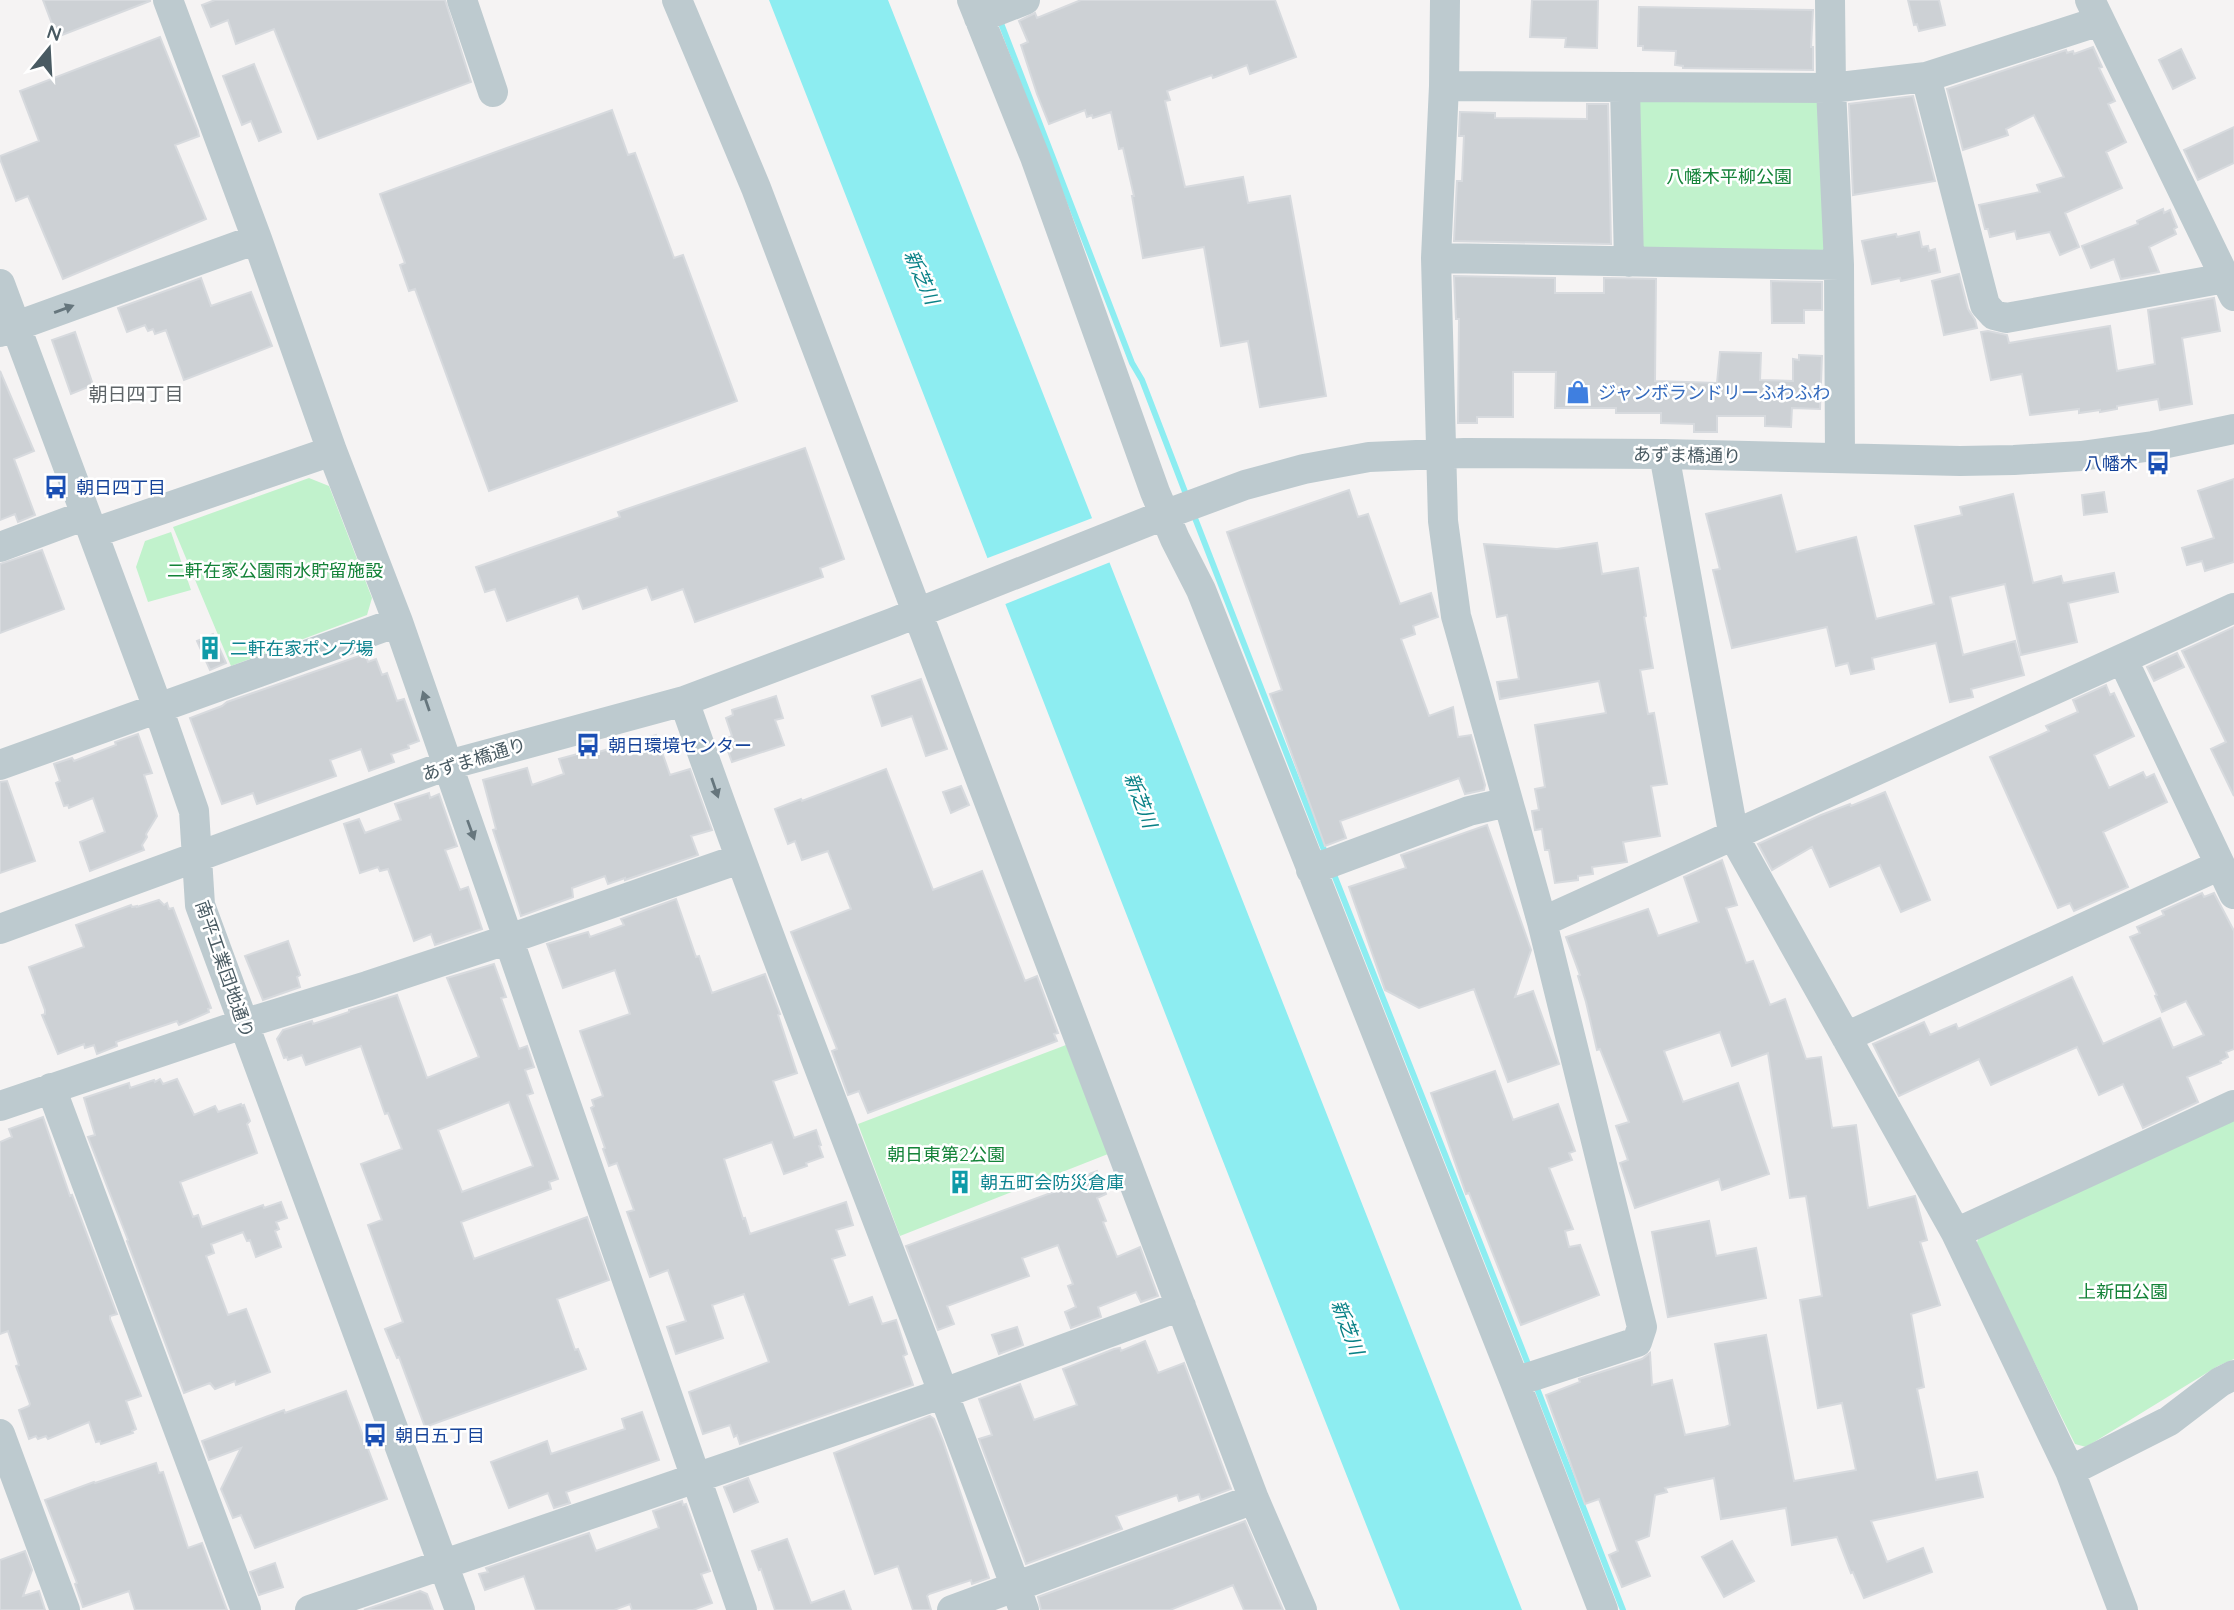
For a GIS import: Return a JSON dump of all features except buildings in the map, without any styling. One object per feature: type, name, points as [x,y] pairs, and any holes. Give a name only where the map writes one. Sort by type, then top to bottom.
[{"type":"street","points":[[168,0],[332,451],[398,622],[742,1610]]},
{"type":"street","points":[[462,0],[493,92]]},
{"type":"street","points":[[677,0],[756,188],[1254,1499],[1302,1610]]},
{"type":"street","points":[[1025,0],[976,9],[1035,157],[1156,518],[1201,590],[1604,1610]]},
{"type":"street","points":[[1445,0],[1436,258],[1443,521],[1456,616],[1542,922],[1642,1327],[1637,1342],[1516,1382]]},
{"type":"street","points":[[1830,0],[1839,265],[1840,457]]},
{"type":"street","points":[[1444,86],[1831,89],[1926,77],[2095,10],[2229,288],[2006,318],[1994,315],[1985,306],[1926,77]]},
{"type":"street","points":[[1625,87],[1629,262]]},
{"type":"street","points":[[8,329],[257,239]]},
{"type":"street","points":[[1436,258],[1839,265]]},
{"type":"street","name":"南平工業団地通り","points":[[0,284],[8,329],[89,524],[194,811],[200,905],[460,1610]]},
{"type":"street","name":"あずま橋通り","points":[[0,929],[448,765],[684,701],[1156,518],[1245,485],[1304,469],[1369,457],[1442,453],[1664,454],[1960,461],[2081,456],[2153,446],[2234,429]]},
{"type":"street","points":[[0,547],[89,524],[332,451]]},
{"type":"street","points":[[1664,454],[1734,836],[1956,1233],[2070,1471],[2123,1610]]},
{"type":"street","points":[[1542,922],[2234,608]]},
{"type":"street","points":[[0,765],[398,622]]},
{"type":"street","points":[[2123,660],[2234,894]]},
{"type":"street","points":[[684,701],[739,859],[944,1392],[1020,1598]]},
{"type":"street","points":[[1311,870],[1469,811],[1508,802]]},
{"type":"street","points":[[0,1106],[243,1024],[509,939],[739,859]]},
{"type":"street","points":[[1846,1037],[2220,866]]},
{"type":"street","points":[[51,1088],[246,1610]]},
{"type":"street","points":[[1956,1233],[2234,1105]]},
{"type":"street","points":[[310,1610],[944,1392],[1181,1306]]},
{"type":"street","points":[[2070,1471],[2169,1421],[2220,1382],[2234,1375]]},
{"type":"street","points":[[0,1434],[65,1610]]},
{"type":"street","points":[[952,1610],[1020,1598],[1254,1499]]},
{"type":"green space","name":"八幡木平柳公園","points":[[1638,99],[1816,101],[1822,107],[1826,246],[1820,254],[1644,252],[1637,246]]},
{"type":"green space","name":"二軒在家公園雨水貯留施設","points":[[309,478],[329,486],[372,598],[367,615],[231,666],[173,527]]},
{"type":"green space","points":[[171,532],[191,590],[148,602],[136,567],[145,541]]},
{"type":"green space","name":"朝日東第2公園","points":[[1066,1045],[1108,1154],[900,1236],[858,1124]]},
{"type":"green space","name":"上新田公園","points":[[2234,1119],[2234,1359],[2218,1366],[2086,1447],[2075,1444],[1976,1245],[1980,1234]]},
{"type":"water","name":"新芝川","points":[[769,0],[888,0],[1522,1610],[1400,1610]]},
{"type":"pier","points":[[1095,517],[1113,561],[1003,605],[985,559]]},
{"type":"waterway","points":[[999,18],[1132,363],[1142,380],[1187,497]]},
{"type":"waterway","points":[[1193,513],[1326,855]]},
{"type":"waterway","points":[[1333,872],[1530,1369]]},
{"type":"waterway","points":[[1535,1383],[1623,1610]]},
{"type":"place","name":"ジャンボランドリーふわふわ","points":[[1578,392]]},
{"type":"place","name":"八幡木","points":[[2158,463]]},
{"type":"place","name":"朝日四丁目","points":[[56,487]]},
{"type":"place","name":"二軒在家ポンプ場","points":[[210,648]]},
{"type":"place","name":"朝日環境センター","points":[[588,745]]},
{"type":"place","name":"朝五町会防災倉庫","points":[[960,1182]]},
{"type":"place","name":"朝日五丁目","points":[[375,1435]]},
{"type":"district","name":"朝日四丁目","points":[[136,394]]}]
